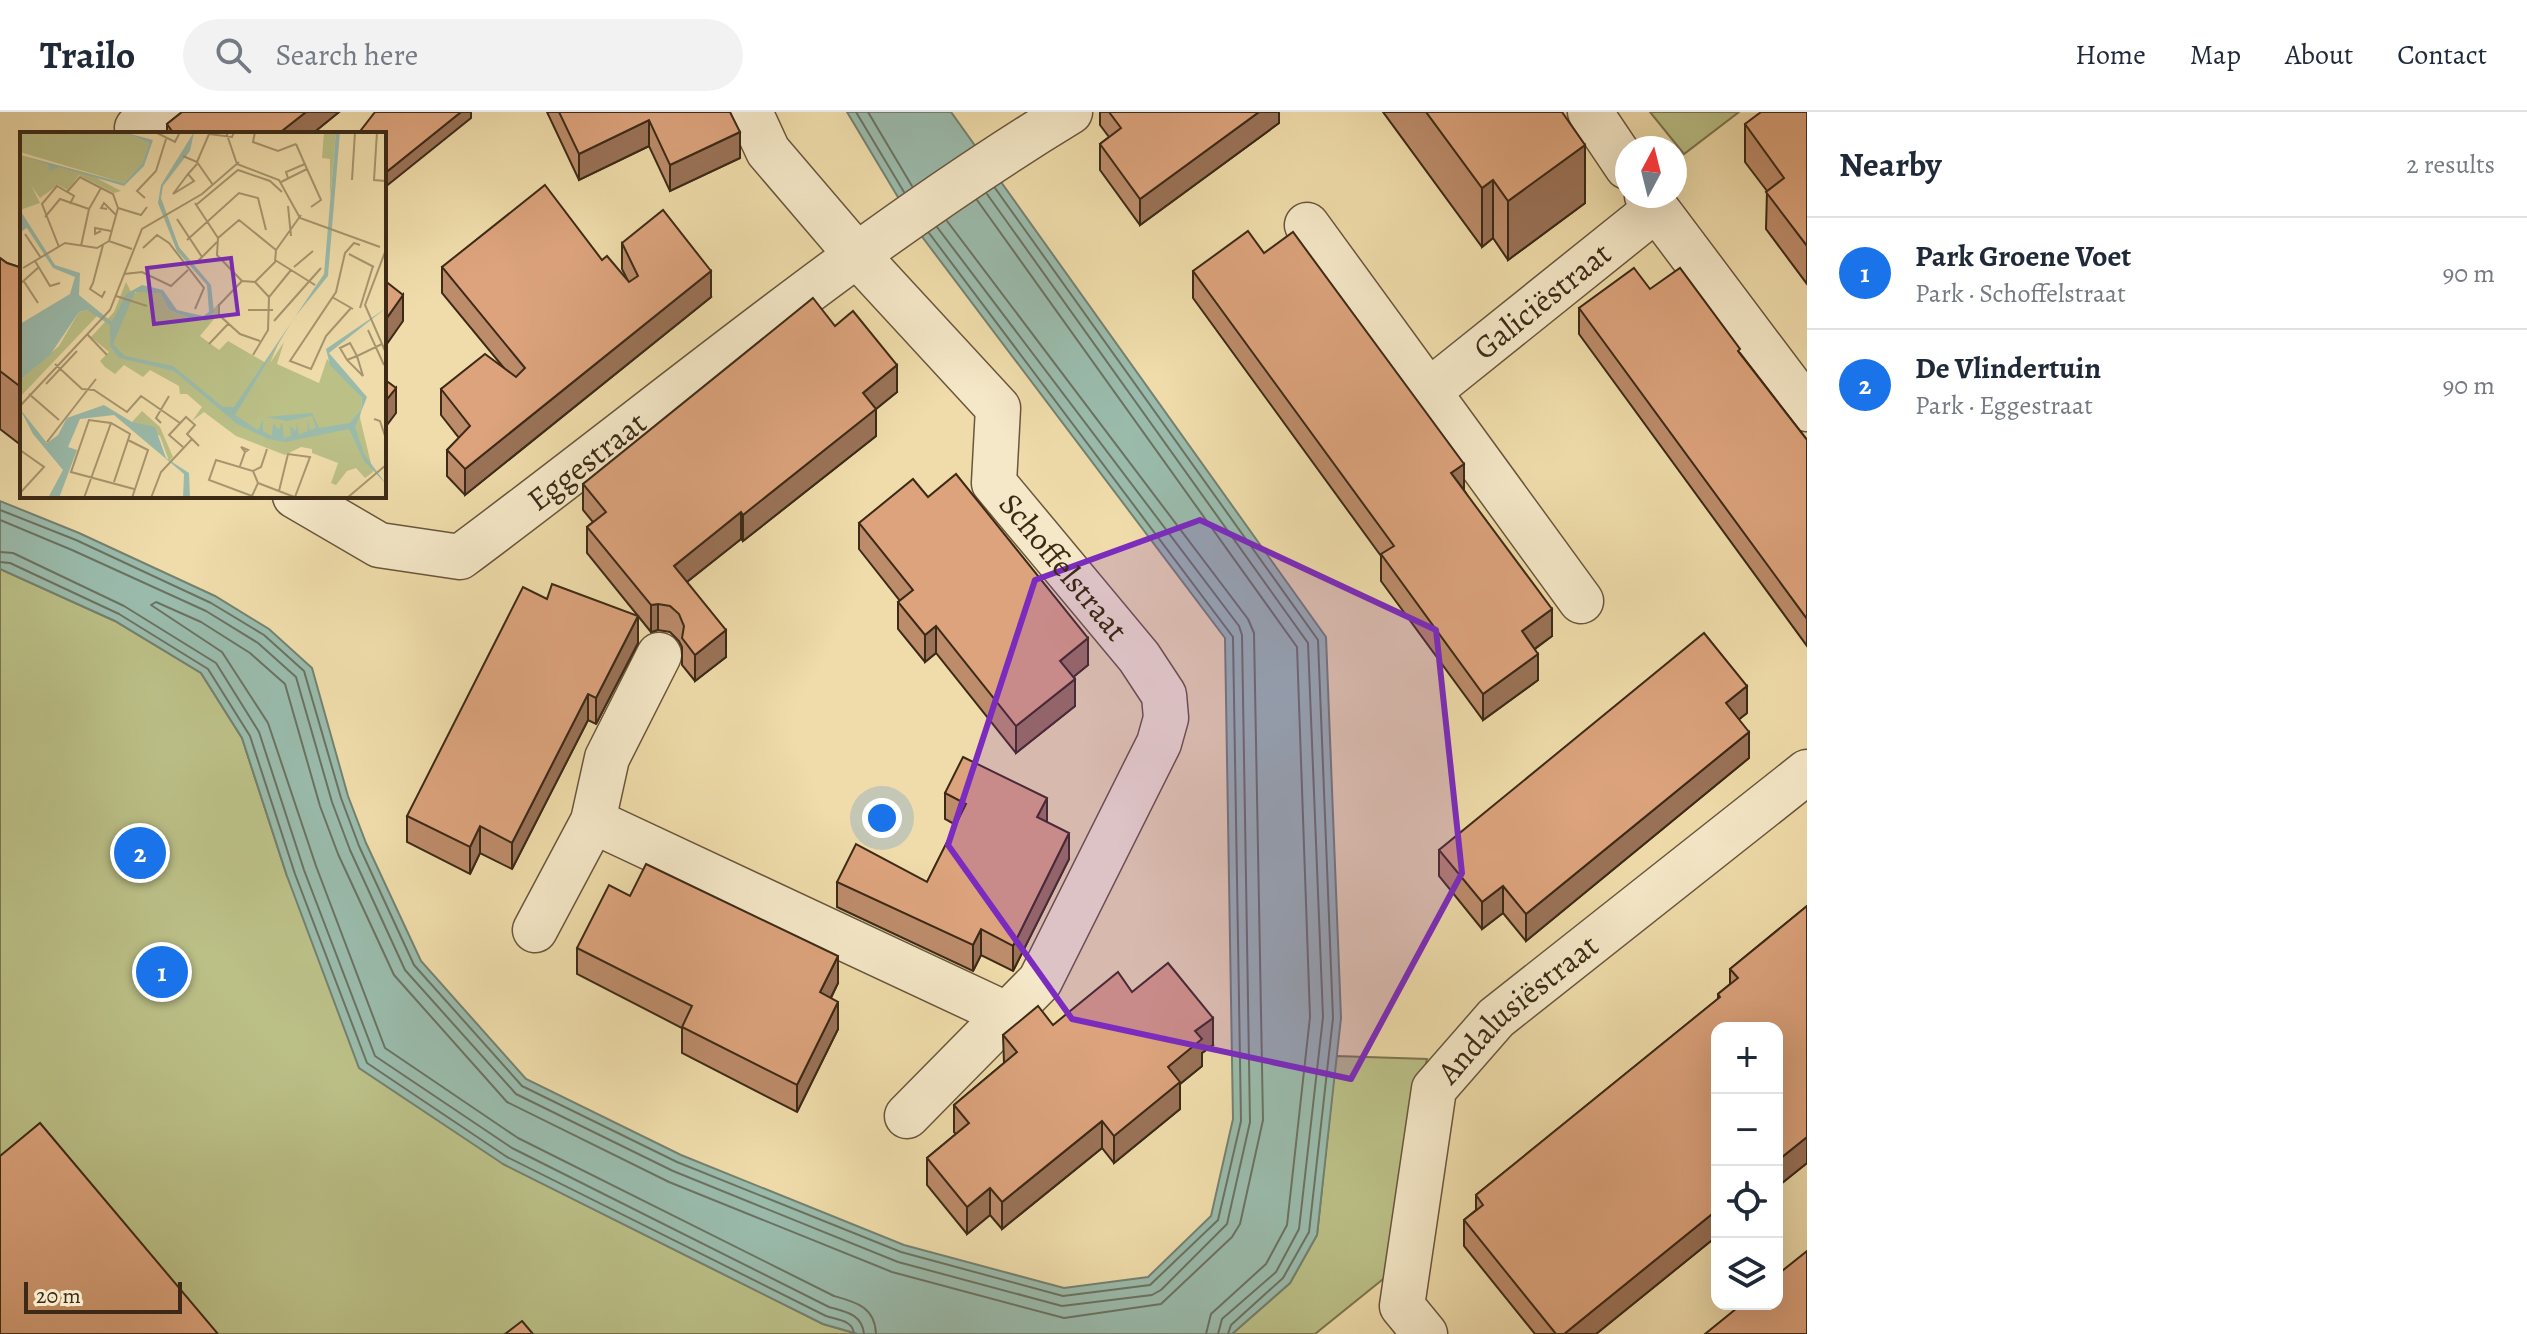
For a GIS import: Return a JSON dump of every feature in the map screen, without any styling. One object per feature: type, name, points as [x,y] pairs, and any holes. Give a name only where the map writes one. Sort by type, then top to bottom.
[{"type":"street","name":"Schoffelstraat","points":[[750,112],[768,151],[856,254],[998,408],[994,483],[1139,657],[1164,695],[1166,718],[1152,757],[1040,981],[907,1116]]},
{"type":"street","name":"Eggestraat","points":[[298,498],[379,545],[460,557],[856,254],[995,158],[1070,112]]},
{"type":"street","points":[[1590,112],[1615,149]]},
{"type":"street","name":"Galiciëstraat","points":[[1428,392],[1644,208]]},
{"type":"street","points":[[1656,208],[1807,409]]},
{"type":"street","points":[[1307,225],[1581,601]]},
{"type":"street","points":[[535,930],[593,821],[607,758],[659,655]]},
{"type":"street","name":"Andalusiëstraat","points":[[1425,1334],[1402,1306],[1434,1089],[1496,1018],[1807,772]]},
{"type":"street","points":[[593,821],[1008,1015]]},
{"type":"highlighted area","points":[[1200,520],[1436,630],[1462,873],[1351,1079],[1072,1019],[948,845],[1035,580]]},
{"type":"green space","points":[[1650,112],[1739,112],[1687,152],[1687,136],[1669,136]]},
{"type":"green space","points":[[0,569],[115,621],[201,673],[242,738],[287,876],[503,1164],[823,1324],[858,1334],[0,1334]]},
{"type":"green space","points":[[1336,1056],[1427,1059],[1417,1105],[1408,1259],[1315,1334],[1232,1334],[1290,1283],[1317,1235]]},
{"type":"water","points":[[847,112],[951,112],[1326,637],[1341,1018],[1317,1235],[1290,1283],[1232,1334],[858,1334],[823,1324],[503,1164],[359,1068],[287,876],[242,738],[201,673],[115,621],[0,569],[0,501],[79,533],[215,596],[269,629],[312,668],[348,796],[366,843],[421,961],[526,1079],[681,1155],[904,1245],[1064,1288],[1148,1277],[1211,1216],[1233,1119],[1225,638],[920,234]]},
{"type":"building","points":[[182,112],[306,112],[281,132],[173,132],[167,124]]},
{"type":"building","points":[[375,112],[461,112],[386,172],[386,132],[360,132]]},
{"type":"building","points":[[559,112],[730,112],[740,132],[670,165],[649,120],[579,154]]},
{"type":"building","points":[[1109,112],[1259,112],[1140,199],[1100,144],[1121,128]]},
{"type":"building","points":[[1426,112],[1562,112],[1585,145],[1508,201],[1493,180],[1482,188]]},
{"type":"building","points":[[1761,112],[1807,112],[1807,246],[1766,192],[1784,178],[1745,124]]},
{"type":"building","points":[[545,185],[602,260],[607,256],[629,282],[638,276],[622,243],[663,210],[711,271],[465,469],[447,450],[470,426],[441,389],[485,354],[516,377],[525,368],[442,267]]},
{"type":"building","points":[[1248,231],[1264,253],[1293,232],[1464,464],[1451,473],[1552,609],[1522,631],[1538,654],[1483,694],[1381,554],[1394,546],[1193,271]]},
{"type":"building","points":[[0,258],[20,267],[20,386],[0,371]]},
{"type":"building","points":[[1634,268],[1650,289],[1680,268],[1740,349],[1738,351],[1807,440],[1807,619],[1579,308]]},
{"type":"building","points":[[386,282],[403,295],[386,319]]},
{"type":"building","points":[[813,298],[835,326],[853,311],[897,365],[863,393],[876,409],[674,566],[726,630],[695,655],[682,638],[684,626],[679,614],[670,606],[651,605],[587,527],[606,512],[583,484]]},
{"type":"building","points":[[386,380],[396,388],[386,400]]},
{"type":"building","points":[[956,474],[1088,638],[1060,661],[1075,679],[1016,726],[936,626],[925,635],[898,602],[913,590],[859,523],[913,479],[928,497]]},
{"type":"building","points":[[552,584],[638,616],[596,698],[588,694],[512,843],[480,826],[470,847],[407,816],[523,587],[547,599]]},
{"type":"building","points":[[1704,633],[1747,686],[1726,703],[1749,732],[1526,914],[1503,886],[1482,902],[1439,850]]},
{"type":"building","points":[[963,757],[1047,798],[1037,817],[1069,833],[1013,946],[981,929],[973,945],[837,882],[856,844],[927,882],[966,804],[945,793]]},
{"type":"building","points":[[646,864],[838,956],[820,992],[838,1002],[797,1085],[682,1027],[692,1006],[577,948],[609,885],[630,896]]},
{"type":"building","points":[[1807,906],[1807,1137],[1783,1156],[1783,1022],[1711,1022],[1711,1215],[1564,1334],[1556,1334],[1464,1220],[1483,1205],[1476,1195],[1720,997],[1718,994],[1738,978],[1730,969]]},
{"type":"building","points":[[1168,963],[1213,1018],[1195,1031],[1202,1039],[1168,1067],[1180,1082],[1114,1136],[1102,1121],[1002,1202],[990,1188],[967,1207],[927,1158],[969,1123],[954,1105],[1017,1052],[1003,1035],[1038,1006],[1053,1025],[1118,972],[1132,992]]},
{"type":"building","points":[[40,1123],[218,1334],[0,1334],[0,1156]]},
{"type":"building","points":[[1807,1251],[1807,1334],[1705,1334],[1735,1310],[1783,1310],[1783,1270]]},
{"type":"building","points":[[522,1321],[533,1334],[505,1334]]},
{"type":"place","name":"De Vlindertuin","points":[[140,853]]},
{"type":"place","name":"Park Groene Voet","points":[[162,972]]}]
